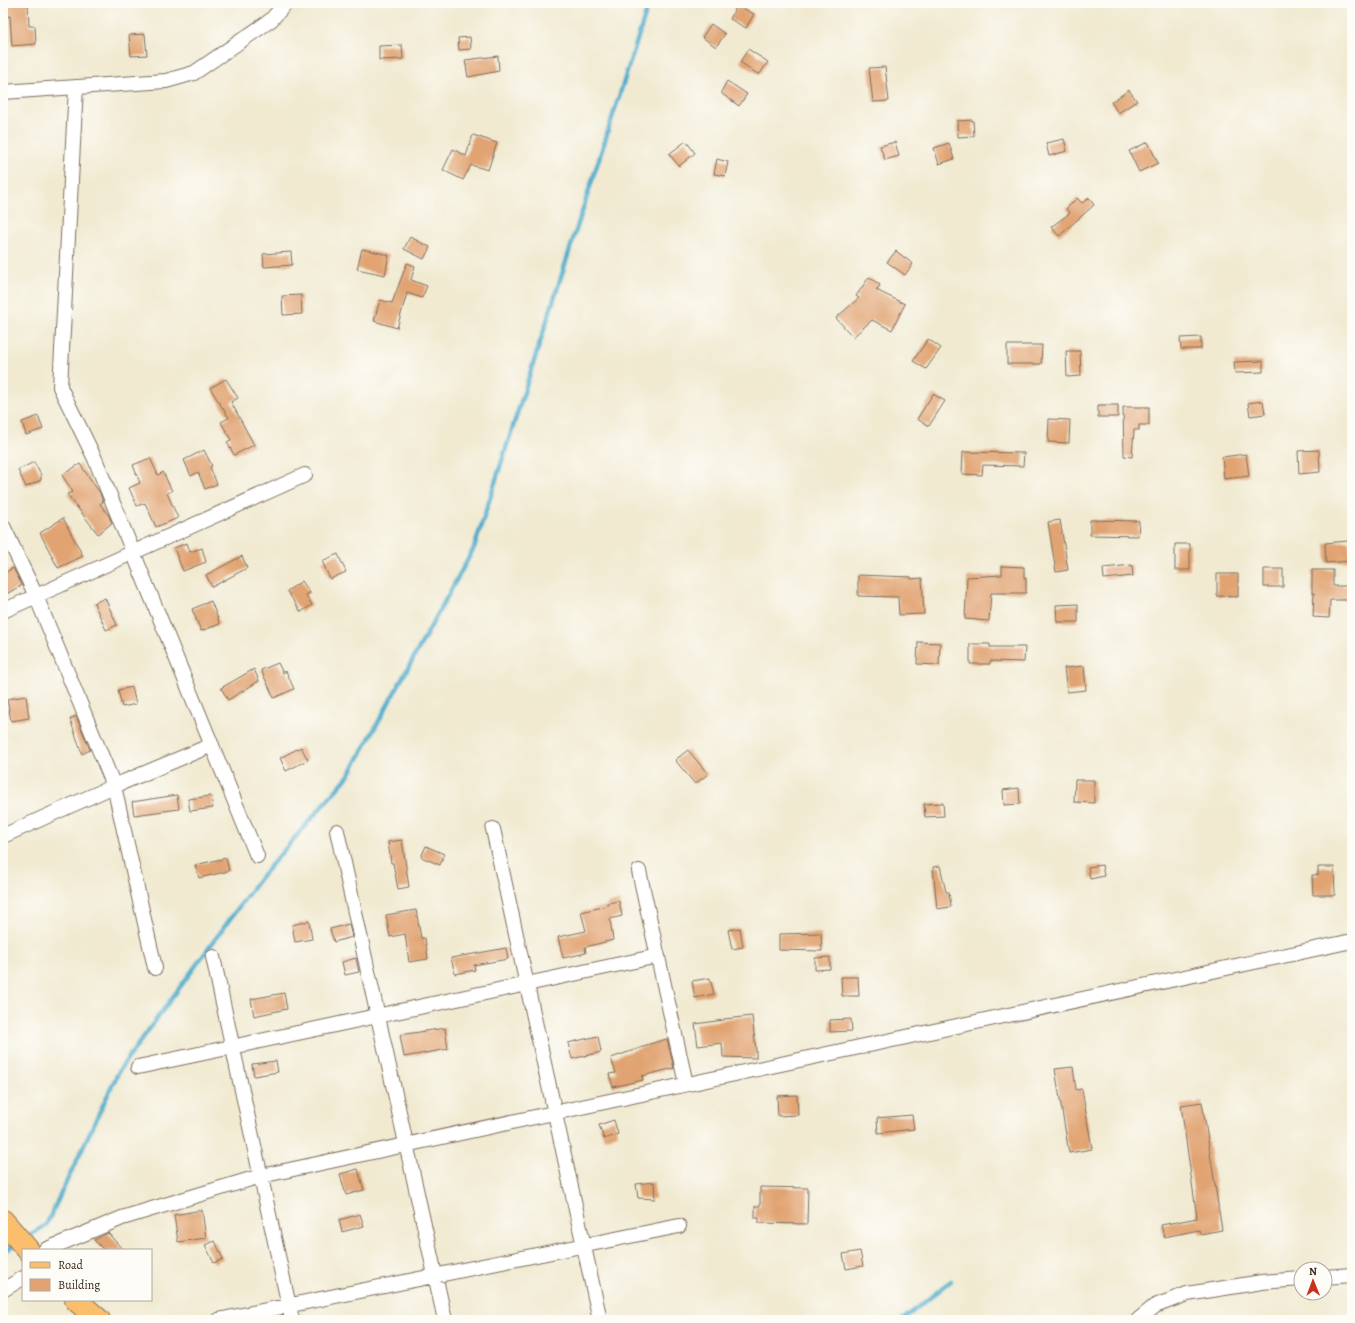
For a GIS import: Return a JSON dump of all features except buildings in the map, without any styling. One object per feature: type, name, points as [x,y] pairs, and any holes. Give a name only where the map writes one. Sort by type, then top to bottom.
[{"type":"main road","points":[[5,1224],[33,1249]]},
{"type":"main road","points":[[77,1301],[99,1320]]},
{"type":"street","points":[[3,92],[166,81],[194,73],[271,20],[286,3]]},
{"type":"street","points":[[76,87],[60,387],[95,458],[257,856]]},
{"type":"street","points":[[3,611],[305,475]]},
{"type":"street","points":[[3,526],[36,596],[114,786],[155,968]]},
{"type":"street","points":[[3,836],[114,786],[212,745]]},
{"type":"street","points":[[493,829],[600,1320]]},
{"type":"street","points":[[337,831],[445,1320]]},
{"type":"street","points":[[639,871],[686,1084]]},
{"type":"street","points":[[33,1249],[122,1218],[261,1176],[1352,941]]},
{"type":"street","points":[[138,1067],[658,956]]},
{"type":"street","points":[[213,957],[292,1320]]},
{"type":"street","points":[[218,1320],[679,1226]]},
{"type":"street","points":[[1333,1276],[1352,1275]]},
{"type":"street","points":[[3,1290],[22,1279]]},
{"type":"street","points":[[1138,1320],[1155,1306],[1187,1294],[1262,1282],[1293,1280]]},
{"type":"waterway","points":[[25,1238],[46,1225],[120,1069],[260,878],[349,775],[474,548],[649,3]]},
{"type":"waterway","points":[[3,1252],[15,1245]]},
{"type":"waterway","points":[[902,1320],[951,1281]]}]
